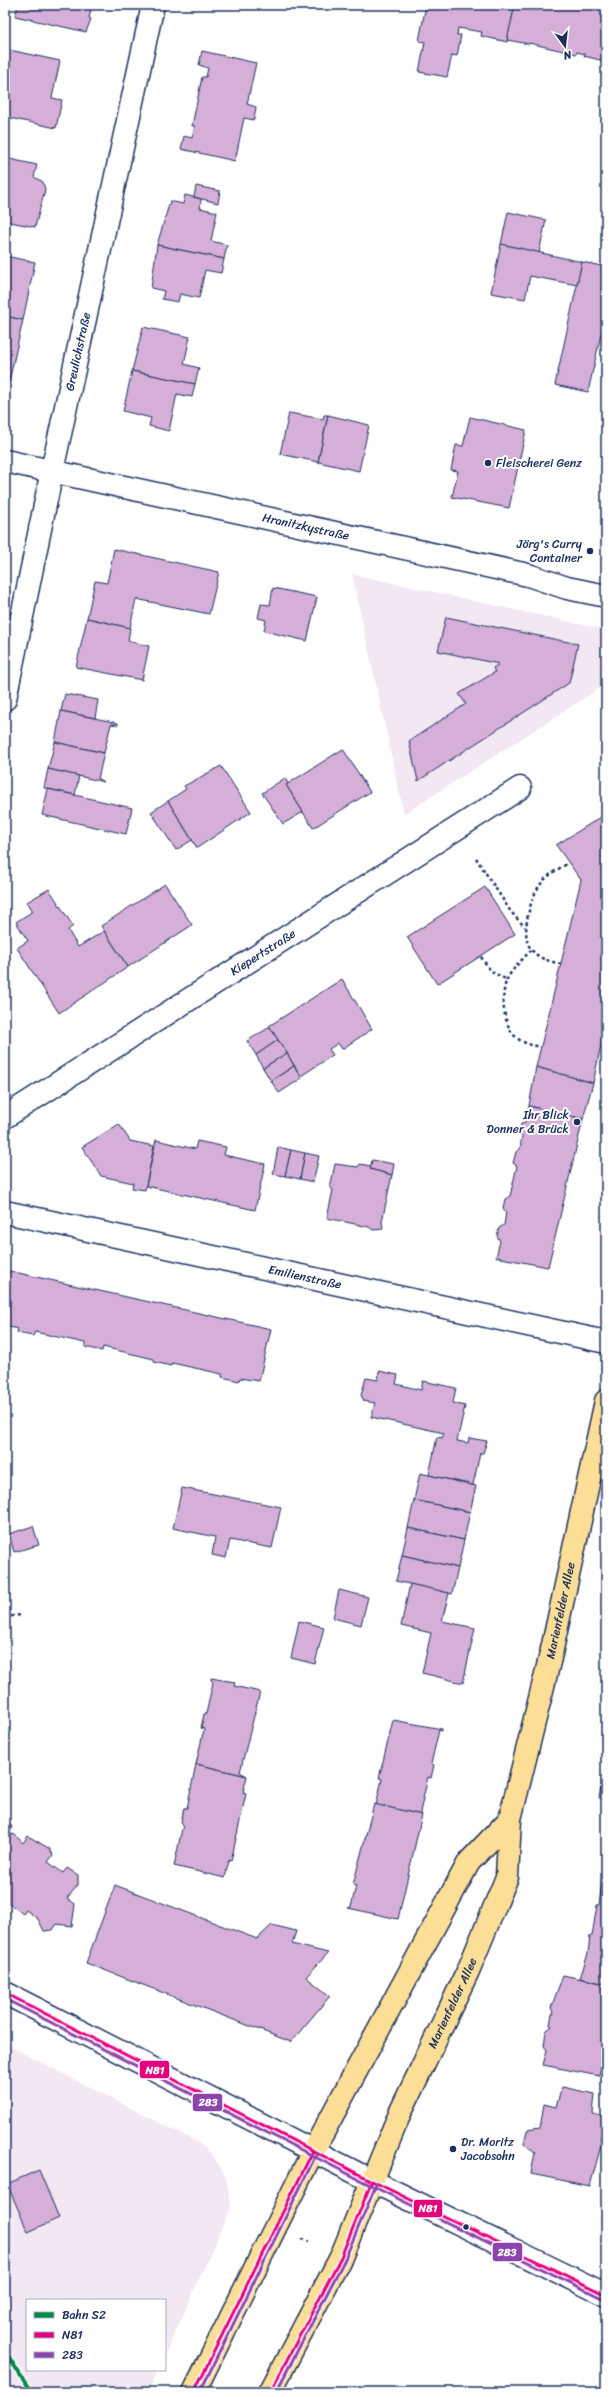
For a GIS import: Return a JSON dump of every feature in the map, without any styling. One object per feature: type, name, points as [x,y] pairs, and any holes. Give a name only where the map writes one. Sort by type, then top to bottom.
[{"type":"main road","name":"Marienfelder Allee","points":[[270,2392],[341,2257],[400,2113],[468,1971],[507,1876],[510,1819],[551,1654],[606,1401]]},
{"type":"main road","name":"Marienfelder Allee","points":[[194,2392],[312,2151],[469,1862],[510,1819]]},
{"type":"street","name":"Greulichstraße","points":[[5,700],[52,471],[153,5]]},
{"type":"street","name":"Hranitzkystraße","points":[[5,461],[528,575],[568,588],[606,596]]},
{"type":"street","name":"Kiepertstraße","points":[[5,1117],[520,788]]},
{"type":"street","name":"Emilienstraße","points":[[5,1212],[606,1342]]},
{"type":"street","points":[[5,1994],[312,2151],[606,2295]]},
{"type":"path","points":[[476,858],[511,912],[526,927]]},
{"type":"path","points":[[561,964],[542,959],[531,950],[527,944],[526,927],[530,908],[539,886],[549,875],[569,863]]},
{"type":"path","points":[[531,950],[507,980],[504,995],[509,1027],[516,1038],[527,1044],[541,1048]]},
{"type":"path","points":[[481,956],[491,971],[507,980]]},
{"type":"path","points":[[5,1617],[21,1615]]},
{"type":"shaded area","points":[[352,574],[606,630],[606,684],[404,814]]},
{"type":"shaded area","points":[[5,2044],[197,2142],[210,2152],[226,2177],[231,2207],[166,2353],[166,2299],[26,2299],[26,2371],[158,2371],[148,2392],[5,2392]]},
{"type":"building","points":[[18,5],[92,5],[89,18],[91,19],[86,32],[15,16]]},
{"type":"building","points":[[426,5],[515,5],[507,42],[481,36],[482,32],[458,28],[457,35],[461,35],[457,56],[452,55],[447,77],[419,72],[425,42],[419,41]]},
{"type":"building","points":[[515,5],[606,5],[604,61],[584,56],[585,54],[577,52],[576,54],[529,43],[507,40]]},
{"type":"building","points":[[5,49],[60,61],[52,98],[62,100],[56,128],[5,117]]},
{"type":"building","points":[[202,51],[256,63],[247,104],[256,107],[254,120],[244,118],[235,161],[181,149],[184,136],[192,138],[195,126],[192,126],[202,77],[206,77],[208,68],[199,65]]},
{"type":"building","points":[[5,158],[37,165],[34,177],[43,182],[45,190],[35,227],[5,221]]},
{"type":"building","points":[[196,186],[220,191],[218,203],[194,197]]},
{"type":"building","points":[[185,195],[201,199],[200,208],[217,212],[211,241],[227,245],[224,259],[157,245],[170,201],[183,204]]},
{"type":"building","points":[[508,212],[546,220],[539,253],[501,244]]},
{"type":"building","points":[[501,244],[582,262],[577,285],[530,276],[525,299],[491,293]]},
{"type":"building","points":[[157,245],[224,259],[221,273],[205,270],[199,298],[180,294],[178,302],[162,299],[164,291],[151,288]]},
{"type":"building","points":[[5,256],[35,262],[23,320],[5,316]]},
{"type":"building","points":[[582,262],[606,267],[606,312],[588,392],[555,385]]},
{"type":"building","points":[[5,316],[23,320],[5,399]]},
{"type":"building","points":[[143,327],[190,337],[184,364],[199,368],[195,384],[132,371]]},
{"type":"building","points":[[132,371],[195,384],[192,397],[177,394],[169,431],[149,426],[151,418],[123,411]]},
{"type":"building","points":[[289,413],[323,419],[324,415],[328,415],[318,462],[280,454]]},
{"type":"building","points":[[328,415],[369,425],[359,471],[318,462]]},
{"type":"building","points":[[470,417],[526,430],[509,508],[452,497],[458,471],[451,470],[456,445],[463,446]]},
{"type":"building","points":[[114,549],[219,572],[209,614],[136,599],[130,628],[87,618],[95,581],[107,583]]},
{"type":"building","points":[[273,588],[317,597],[307,641],[264,631],[266,620],[258,618],[261,604],[270,605]]},
{"type":"building","points":[[446,617],[578,644],[569,683],[418,781],[409,741],[466,704],[459,694],[495,672],[493,668],[499,664],[438,651]]},
{"type":"building","points":[[87,618],[130,628],[128,641],[149,646],[142,680],[76,667]]},
{"type":"building","points":[[65,694],[98,700],[95,718],[61,711]]},
{"type":"building","points":[[61,711],[118,723],[118,725],[111,724],[104,753],[55,742]]},
{"type":"building","points":[[55,742],[104,753],[98,779],[104,782],[48,769]]},
{"type":"building","points":[[343,749],[370,792],[313,828],[286,785]]},
{"type":"building","points":[[221,766],[251,812],[197,848],[168,801],[186,789],[184,786]]},
{"type":"building","points":[[48,769],[79,776],[75,795],[44,788]]},
{"type":"building","points":[[285,778],[288,784],[286,785],[303,812],[283,824],[262,793]]},
{"type":"building","points":[[48,789],[132,808],[126,834],[42,815]]},
{"type":"building","points":[[168,801],[192,840],[176,850],[151,812]]},
{"type":"building","points":[[606,814],[606,1021],[593,1083],[536,1067],[581,880],[556,845]]},
{"type":"building","points":[[165,884],[192,925],[128,967],[101,926]]},
{"type":"building","points":[[485,887],[515,934],[437,984],[407,937]]},
{"type":"building","points":[[49,889],[73,926],[68,930],[78,947],[104,931],[128,967],[59,1013],[17,948],[28,941],[16,922],[33,911],[27,902]]},
{"type":"building","points":[[342,979],[372,1029],[342,1049],[338,1043],[329,1049],[333,1055],[301,1076],[269,1026]]},
{"type":"building","points":[[270,1027],[278,1040],[256,1055],[247,1041]]},
{"type":"building","points":[[278,1040],[287,1053],[263,1068],[256,1055]]},
{"type":"building","points":[[287,1053],[294,1066],[271,1081],[263,1068]]},
{"type":"building","points":[[294,1066],[302,1078],[279,1093],[271,1081]]},
{"type":"building","points":[[536,1067],[593,1083],[583,1119],[529,1106]]},
{"type":"building","points":[[529,1106],[583,1119],[548,1267],[496,1257],[500,1241],[497,1236],[499,1228],[504,1225],[506,1212],[503,1208],[505,1199],[510,1196],[517,1166],[513,1163],[516,1152],[520,1149],[522,1136],[519,1133],[521,1124],[525,1122]]},
{"type":"building","points":[[119,1124],[130,1141],[154,1146],[145,1190],[132,1188],[133,1183],[101,1176],[82,1147]]},
{"type":"building","points":[[156,1140],[195,1149],[197,1141],[226,1147],[224,1155],[265,1164],[255,1210],[146,1186]]},
{"type":"building","points":[[278,1147],[291,1150],[285,1176],[273,1174]]},
{"type":"building","points":[[291,1150],[305,1153],[300,1179],[285,1176]]},
{"type":"building","points":[[305,1153],[319,1156],[313,1182],[300,1179]]},
{"type":"building","points":[[372,1160],[394,1164],[392,1175],[370,1169]]},
{"type":"building","points":[[335,1164],[358,1167],[360,1164],[371,1166],[370,1169],[392,1175],[382,1221],[383,1229],[373,1230],[369,1227],[327,1218],[333,1190],[330,1188]]},
{"type":"building","points":[[5,1270],[271,1329],[259,1381],[240,1378],[239,1381],[222,1377],[222,1374],[172,1363],[171,1366],[154,1362],[154,1359],[103,1347],[102,1351],[85,1347],[85,1343],[35,1332],[33,1336],[17,1333],[18,1329],[5,1326]]},
{"type":"building","points":[[379,1371],[398,1375],[396,1384],[421,1390],[423,1381],[456,1388],[453,1403],[465,1406],[457,1441],[468,1443],[469,1438],[487,1441],[483,1453],[480,1453],[473,1485],[429,1475],[437,1437],[442,1438],[444,1433],[371,1417],[375,1403],[364,1401],[361,1395],[366,1378],[378,1380]]},
{"type":"building","points":[[420,1473],[476,1486],[470,1512],[414,1500]]},
{"type":"building","points":[[182,1488],[281,1507],[272,1548],[230,1540],[226,1558],[212,1555],[215,1537],[173,1528]]},
{"type":"building","points":[[414,1500],[470,1512],[464,1540],[408,1528]]},
{"type":"building","points":[[33,1526],[39,1545],[14,1552],[9,1534]]},
{"type":"building","points":[[408,1528],[464,1540],[458,1568],[402,1555]]},
{"type":"building","points":[[402,1555],[458,1568],[452,1594],[396,1581]]},
{"type":"building","points":[[410,1584],[449,1593],[442,1621],[475,1628],[463,1683],[422,1673],[431,1633],[401,1626]]},
{"type":"building","points":[[339,1590],[368,1597],[361,1625],[333,1618]]},
{"type":"building","points":[[299,1621],[324,1627],[315,1664],[291,1658]]},
{"type":"building","points":[[211,1678],[235,1682],[234,1686],[260,1692],[240,1772],[247,1776],[196,1764],[204,1729],[201,1728],[204,1714],[206,1714],[213,1682]]},
{"type":"building","points":[[393,1720],[442,1729],[442,1731],[439,1730],[431,1764],[434,1765],[431,1778],[428,1777],[420,1812],[422,1815],[376,1805],[382,1779],[379,1778]]},
{"type":"building","points":[[196,1764],[247,1776],[243,1793],[246,1794],[231,1861],[229,1860],[225,1878],[174,1866],[183,1824],[181,1822],[184,1808],[187,1808]]},
{"type":"building","points":[[604,1769],[606,1769],[606,1799],[599,1798]]},
{"type":"building","points":[[374,1804],[422,1815],[398,1919],[348,1908],[351,1907],[356,1886],[353,1885]]},
{"type":"building","points":[[5,1817],[12,1827],[10,1832],[12,1835],[5,1840]]},
{"type":"building","points":[[14,1834],[23,1843],[28,1836],[50,1849],[53,1855],[48,1862],[63,1873],[67,1868],[78,1875],[78,1885],[67,1898],[75,1904],[72,1926],[57,1924],[53,1930],[44,1931],[38,1919],[26,1910],[23,1914],[5,1900],[5,1840]]},
{"type":"building","points":[[602,1880],[606,1881],[606,1984],[580,1978],[588,1954],[590,1936],[592,1936],[597,1905],[599,1905]]},
{"type":"building","points":[[115,1885],[257,1939],[272,1925],[296,1931],[292,1944],[328,1953],[306,1977],[330,1996],[291,2042],[86,1963]]},
{"type":"building","points":[[563,1975],[606,1984],[606,2044],[599,2076],[543,2065],[547,2050],[544,2046],[546,2031],[552,2026],[550,2025],[552,2014],[554,2014],[551,2008]]},
{"type":"building","points":[[562,2087],[595,2094],[593,2114],[605,2117],[600,2141],[602,2142],[590,2186],[531,2174],[535,2152],[524,2144],[527,2130],[540,2128],[544,2104],[556,2107]]},
{"type":"building","points":[[39,2170],[59,2218],[28,2232],[7,2184]]},
{"type":"rail line","name":"S2","points":[[5,2351],[31,2392]]},
{"type":"transit line","name":"N81","points":[[5,1993],[372,2181],[606,2295]]},
{"type":"transit line","name":"283","points":[[5,1999],[370,2185],[604,2299]]},
{"type":"transit line","name":"N81","points":[[194,2392],[313,2151]]},
{"type":"transit line","name":"283","points":[[200,2392],[317,2153]]},
{"type":"transit line","name":"N81","points":[[270,2392],[341,2257],[372,2181]]},
{"type":"transit line","name":"283","points":[[276,2392],[345,2259],[377,2183]]},
{"type":"place","name":"Fleischerei Genz","points":[[488,463]]},
{"type":"place","name":"Jörg's Curry Container","points":[[590,551]]},
{"type":"place","name":"Ihr Blick Donner & Brück","points":[[577,1122]]},
{"type":"place","name":"Dr. Moritz Jacobsohn","points":[[453,2149]]}]
